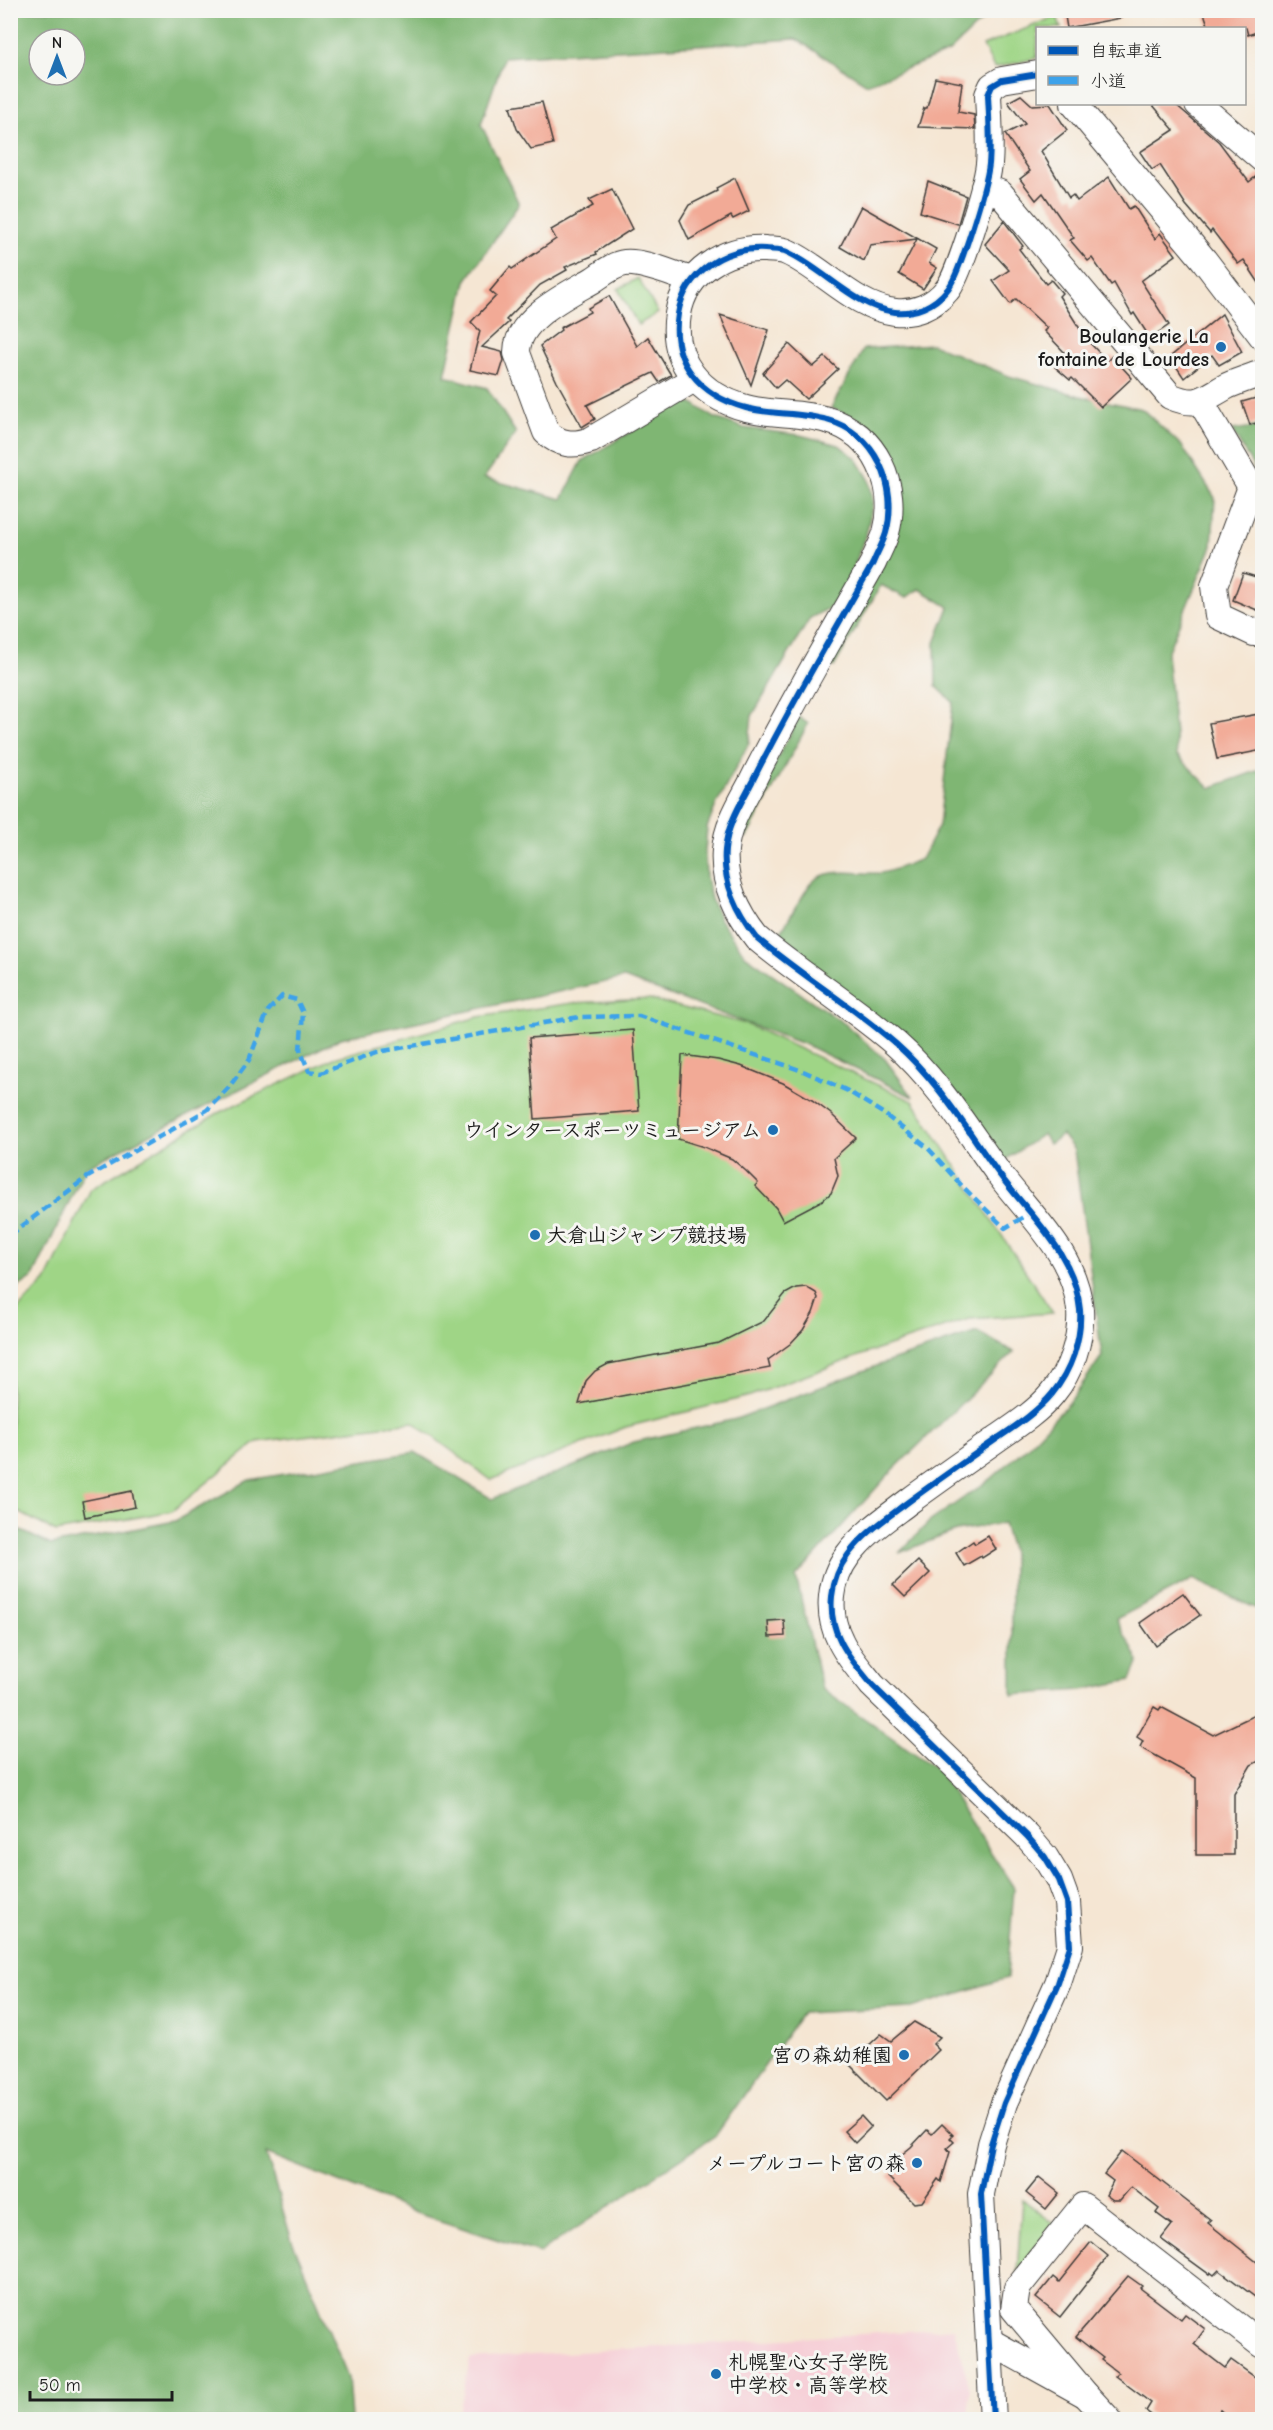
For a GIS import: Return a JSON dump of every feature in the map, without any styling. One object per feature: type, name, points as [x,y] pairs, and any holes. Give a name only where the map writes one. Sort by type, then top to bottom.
[{"type":"street","points":[[993,2420],[981,2194],[991,2144],[1004,2103],[1058,1983],[1070,1946],[1067,1902],[1059,1880],[1033,1843],[872,1685],[853,1661],[840,1640],[833,1620],[831,1598],[836,1577],[846,1557],[860,1540],[916,1496],[1020,1423],[1052,1394],[1077,1348],[1080,1308],[1075,1285],[1054,1243],[1032,1212],[1000,1176],[955,1111],[898,1046],[756,938],[742,919],[732,896],[725,850],[738,807],[768,748],[873,563],[886,533],[889,490],[883,468],[874,453],[863,439],[846,429],[828,420],[747,408],[720,399],[694,379],[682,360],[678,336],[678,314],[692,280],[708,264],[727,255],[754,249],[785,250],[867,304],[894,312],[916,311],[931,305],[949,289],[984,187],[989,165],[988,95],[992,86],[1002,80],[1036,74]]},
{"type":"street","points":[[1075,105],[1204,260],[1263,336]]},
{"type":"street","points":[[1199,105],[1263,159]]},
{"type":"street","points":[[984,187],[999,193],[1170,396],[1185,403],[1201,402],[1228,385],[1263,373]]},
{"type":"street","points":[[692,280],[634,263],[619,264],[546,307],[521,334],[517,342],[517,353],[546,432],[554,439],[566,443],[577,444],[591,440],[694,379]]},
{"type":"street","points":[[1201,402],[1257,489],[1214,586],[1218,616],[1254,633],[1263,630]]},
{"type":"street","points":[[1109,2420],[1014,2309],[1017,2288],[1083,2206],[1263,2345]]},
{"type":"street","points":[[989,2341],[1086,2395]]},
{"type":"shaded area","name":"札幌聖心女子学院 中学校・高等学校","points":[[954,2328],[970,2390],[968,2419],[458,2419],[470,2359]]},
{"type":"green space","points":[[11,11],[992,11],[949,52],[867,84],[796,39],[504,57],[481,124],[519,204],[466,281],[445,376],[487,388],[516,433],[484,478],[562,499],[582,461],[680,402],[694,404],[713,417],[744,428],[800,435],[839,445],[857,459],[869,479],[873,502],[867,531],[841,602],[810,618],[752,716],[749,743],[716,805],[707,828],[706,876],[711,899],[720,920],[745,955],[845,1024],[885,1059],[913,1097],[806,1045],[624,978],[341,1038],[86,1167],[33,1277],[11,1292]]},
{"type":"green space","points":[[1057,16],[1061,27],[1036,27],[1036,58],[994,68],[983,46]]},
{"type":"green space","points":[[638,278],[658,313],[638,325],[618,289]]},
{"type":"green space","points":[[932,344],[1009,376],[1080,396],[1142,409],[1182,446],[1215,498],[1212,546],[1167,653],[1177,755],[1210,788],[1262,769],[1262,1611],[1193,1579],[1116,1619],[1139,1661],[1131,1680],[1082,1690],[1012,1695],[1012,1553],[1003,1523],[956,1531],[899,1553],[929,1522],[992,1478],[1030,1444],[1069,1403],[1102,1356],[1074,1150],[1062,1135],[1049,1144],[1043,1134],[1005,1160],[907,1046],[775,941],[810,884],[817,878],[843,872],[881,873],[921,859],[939,825],[953,702],[936,686],[935,643],[949,607],[920,589],[906,598],[881,585],[834,667],[827,663],[885,560],[876,439],[855,418],[831,408],[864,349]]},
{"type":"green space","points":[[1262,426],[1262,482],[1232,430]]},
{"type":"green space","points":[[799,717],[808,724],[747,837],[737,836]]},
{"type":"green space","name":"大倉山ジャンプ競技場","points":[[649,999],[746,1024],[913,1101],[1053,1313],[969,1319],[750,1396],[626,1427],[491,1480],[413,1422],[257,1442],[172,1511],[56,1532],[11,1508],[11,1316],[46,1281],[91,1189],[218,1113],[334,1058],[478,1017],[573,1003]]},
{"type":"green space","points":[[977,1332],[1014,1352],[889,1474],[796,1577],[822,1689],[937,1769],[1014,1888],[1007,1978],[912,2008],[802,2013],[716,2135],[539,2253],[416,2213],[266,2153],[291,2238],[348,2377],[351,2419],[11,2420],[11,1526],[51,1545],[175,1521],[249,1480],[415,1452],[492,1499],[634,1442],[736,1419],[882,1364]]},
{"type":"green space","points":[[1022,2199],[1057,2226],[1017,2272]]},
{"type":"building","points":[[1064,10],[1120,10],[1121,18],[1067,27]]},
{"type":"building","points":[[1203,10],[1263,10],[1263,30],[1248,35],[1246,27],[1209,27]]},
{"type":"building","points":[[935,78],[962,83],[958,112],[974,115],[975,129],[918,127],[924,108],[927,108]]},
{"type":"building","points":[[1021,95],[1032,105],[1051,105],[1067,130],[1041,151],[1069,198],[1073,195],[1077,201],[1109,177],[1129,209],[1134,206],[1155,239],[1160,233],[1176,255],[1141,281],[1169,325],[1150,338],[1134,313],[1132,315],[1114,283],[1111,285],[1092,258],[1088,261],[1070,240],[1074,238],[1043,193],[1036,200],[1020,179],[1030,171],[1005,134],[1025,124],[1008,102]]},
{"type":"building","points":[[542,102],[553,144],[531,149],[517,129],[510,107]]},
{"type":"building","points":[[1153,105],[1176,105],[1219,142],[1249,182],[1259,174],[1263,174],[1263,289],[1244,260],[1238,264],[1212,230],[1210,233],[1186,205],[1160,165],[1152,170],[1140,152],[1174,130]]},
{"type":"building","points":[[735,178],[749,211],[733,219],[731,216],[689,240],[680,220],[689,205],[717,191],[716,188]]},
{"type":"building","points":[[928,181],[966,196],[958,224],[920,212]]},
{"type":"building","points":[[612,189],[632,229],[596,252],[597,254],[565,267],[567,270],[540,285],[506,320],[509,322],[482,347],[502,352],[504,360],[499,376],[470,370],[480,331],[471,322],[496,296],[490,291],[510,267],[512,269],[556,239],[551,230],[593,206],[589,200]]},
{"type":"building","points":[[861,206],[936,249],[929,263],[937,268],[923,289],[899,274],[917,239],[870,245],[864,261],[840,247]]},
{"type":"building","points":[[1004,221],[1023,246],[1019,249],[1046,284],[1051,280],[1062,293],[1059,296],[1087,340],[1107,361],[1112,356],[1132,378],[1101,407],[1072,378],[1070,380],[1055,367],[1067,355],[1044,331],[1047,328],[1016,299],[1010,304],[993,281],[1009,270],[985,244]]},
{"type":"building","points":[[609,296],[637,346],[648,337],[671,375],[659,382],[653,373],[587,405],[595,419],[582,427],[540,346],[561,330],[560,328],[590,312],[588,308]]},
{"type":"building","points":[[1222,314],[1242,352],[1219,365],[1212,355],[1184,378],[1170,357]]},
{"type":"building","points":[[720,315],[769,330],[751,385]]},
{"type":"building","points":[[789,344],[813,367],[825,357],[838,369],[806,399],[785,380],[776,388],[763,373]]},
{"type":"building","points":[[1263,396],[1263,421],[1250,425],[1242,402]]},
{"type":"building","points":[[1243,573],[1263,579],[1263,593],[1257,610],[1233,600]]},
{"type":"building","points":[[1259,714],[1263,750],[1217,759],[1209,723]]},
{"type":"building","points":[[633,1030],[639,1111],[535,1119],[529,1038]]},
{"type":"building","points":[[682,1055],[741,1066],[783,1083],[831,1114],[856,1138],[834,1158],[838,1176],[831,1193],[823,1200],[783,1221],[776,1208],[755,1186],[758,1183],[732,1159],[678,1139]]},
{"type":"building","points":[[806,1287],[816,1293],[818,1298],[813,1313],[803,1330],[790,1344],[768,1360],[770,1368],[579,1404],[586,1381],[595,1371],[608,1364],[719,1343],[764,1321],[785,1294],[796,1288]]},
{"type":"building","points":[[132,1491],[135,1507],[85,1517],[82,1501]]},
{"type":"building","points":[[988,1536],[996,1549],[964,1566],[956,1553],[973,1541],[975,1544]]},
{"type":"building","points":[[918,1561],[930,1573],[905,1597],[893,1585]]},
{"type":"building","points":[[1183,1593],[1200,1615],[1156,1646],[1140,1623]]},
{"type":"building","points":[[784,1620],[785,1636],[769,1637],[768,1621]]},
{"type":"building","points":[[1154,1707],[1159,1710],[1161,1707],[1213,1735],[1263,1711],[1263,1759],[1251,1765],[1234,1794],[1234,1855],[1196,1855],[1196,1778],[1140,1747],[1143,1741],[1137,1737]]},
{"type":"building","points":[[914,2022],[940,2037],[933,2044],[939,2050],[886,2101],[849,2064],[881,2034],[891,2041]]},
{"type":"building","points":[[861,2116],[871,2127],[855,2143],[844,2131]]},
{"type":"building","name":"メープルコート宮の森","points":[[942,2124],[953,2135],[950,2138],[954,2142],[947,2148],[950,2152],[941,2182],[938,2179],[922,2202],[914,2203],[888,2177],[896,2169],[890,2164],[927,2130],[932,2134]]},
{"type":"building","points":[[1122,2151],[1211,2220],[1208,2223],[1263,2267],[1263,2303],[1219,2270],[1214,2275],[1210,2272],[1209,2274],[1161,2239],[1172,2225],[1156,2213],[1159,2209],[1131,2187],[1120,2200],[1113,2200],[1106,2195],[1113,2181],[1104,2174]]},
{"type":"building","points":[[1039,2177],[1059,2193],[1046,2209],[1026,2193]]},
{"type":"building","points":[[1091,2242],[1108,2256],[1060,2317],[1036,2298],[1053,2277],[1059,2282]]},
{"type":"building","points":[[1128,2276],[1181,2319],[1185,2314],[1205,2329],[1194,2344],[1225,2368],[1231,2360],[1263,2383],[1263,2420],[1231,2420],[1220,2410],[1213,2420],[1158,2420],[1146,2411],[1151,2403],[1115,2376],[1118,2373],[1101,2360],[1103,2358],[1076,2337]]},
{"type":"marked path","points":[[10,1235],[86,1178],[207,1110],[229,1087],[249,1060],[268,1011],[282,996],[297,1000],[303,1013],[300,1050],[309,1071],[321,1073],[377,1052],[579,1017],[639,1016],[803,1071],[848,1091],[884,1114],[928,1148],[962,1186],[1005,1228],[1032,1212]]},
{"type":"cycle path","points":[[993,2420],[981,2194],[991,2144],[1004,2103],[1058,1983],[1070,1946],[1067,1902],[1059,1880],[1045,1857],[1027,1836],[872,1685],[855,1663],[843,1646],[836,1630],[832,1596],[842,1564],[868,1533],[1027,1417],[1052,1394],[1065,1375],[1074,1354],[1079,1332],[1080,1310],[1070,1271],[1049,1236],[999,1174],[951,1106],[925,1074],[911,1058],[879,1030],[757,938],[733,897],[725,862],[726,841],[732,823],[781,726],[873,563],[886,533],[889,497],[880,464],[871,449],[859,437],[827,420],[746,408],[715,395],[703,386],[684,362],[677,331],[682,299],[698,274],[722,258],[750,249],[787,252],[813,267],[852,295],[880,309],[910,312],[930,305],[942,296],[952,282],[972,230],[989,164],[988,95],[992,86],[1002,80],[1036,74]]},
{"type":"place","name":"Boulangerie La fontaine de Lourdes","points":[[1221,347]]},
{"type":"place","name":"ウインタースポーツミュージアム","points":[[773,1130]]},
{"type":"place","name":"大倉山ジャンプ競技場","points":[[535,1235]]},
{"type":"place","name":"宮の森幼稚園","points":[[904,2055]]},
{"type":"place","name":"メープルコート宮の森","points":[[917,2163]]},
{"type":"place","name":"札幌聖心女子学院 中学校・高等学校","points":[[716,2374]]}]
